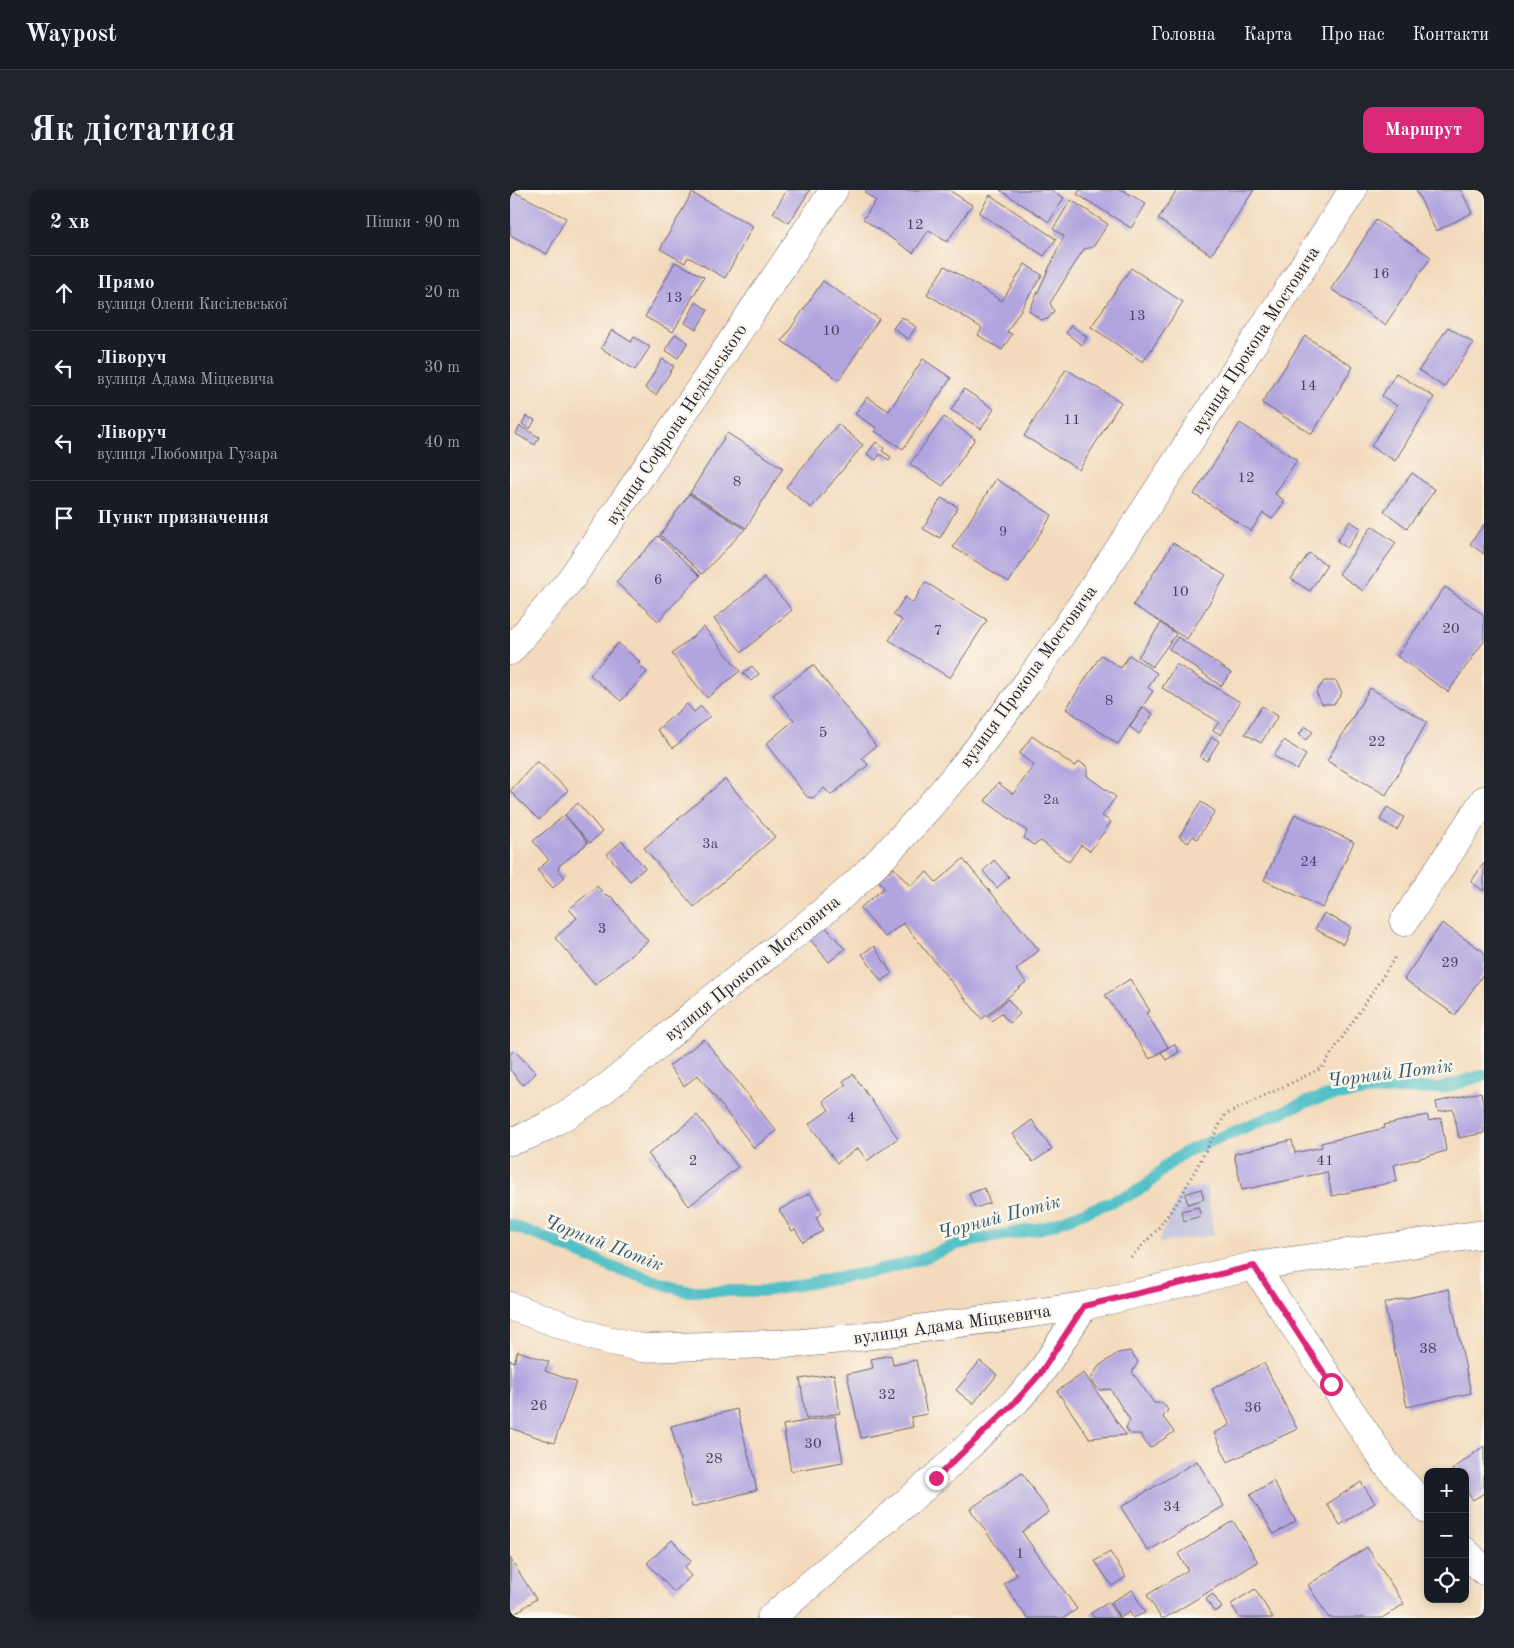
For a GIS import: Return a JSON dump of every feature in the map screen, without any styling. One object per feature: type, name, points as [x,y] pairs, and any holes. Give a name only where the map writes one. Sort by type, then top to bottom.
[{"type":"street","name":"вулиця Софрона Недільського","points":[[510,651],[571,579],[834,190]]},
{"type":"street","name":"вулиця Прокопа Мостовича","points":[[510,1141],[528,1136],[571,1113],[602,1093],[695,1013],[859,881],[886,855],[998,724],[1111,561],[1353,190]]},
{"type":"street","points":[[1404,922],[1484,800]]},
{"type":"street","name":"вулиця Адама Міцкевича","points":[[510,1306],[595,1337],[630,1347],[667,1349],[851,1338],[1084,1306],[1254,1266],[1484,1234]]},
{"type":"street","points":[[1254,1266],[1387,1465],[1424,1506]]},
{"type":"street","points":[[771,1618],[936,1478],[1016,1401],[1040,1374],[1084,1306]]},
{"type":"street","points":[[1469,1555],[1484,1571]]},
{"type":"path","points":[[1130,1258],[1156,1231],[1179,1200],[1225,1115],[1322,1068],[1405,943],[1404,922]]},
{"type":"shaded area","points":[[1206,1186],[1214,1235],[1158,1243],[1182,1189]]},
{"type":"building","points":[[510,190],[566,218],[547,254],[510,235]]},
{"type":"building","points":[[787,190],[810,190],[789,223],[773,213]]},
{"type":"building","points":[[867,190],[949,190],[972,205],[947,242],[929,230],[913,253],[863,219],[876,201],[865,193]]},
{"type":"building","points":[[1000,190],[1051,190],[1064,198],[1049,222]]},
{"type":"building","points":[[1080,190],[1123,190],[1146,204],[1131,228],[1077,194]]},
{"type":"building","points":[[1177,190],[1254,190],[1211,255],[1158,219]]},
{"type":"building","points":[[1416,190],[1461,190],[1472,213],[1436,231]]},
{"type":"building","points":[[692,193],[753,226],[725,278],[688,257],[685,263],[660,249]]},
{"type":"building","points":[[990,195],[1056,239],[1044,256],[979,213]]},
{"type":"building","points":[[1071,200],[1108,224],[1093,247],[1084,249],[1050,303],[1054,311],[1048,319],[1041,320],[1029,311],[1064,236],[1053,229]]},
{"type":"building","points":[[1376,220],[1431,257],[1385,325],[1331,289]]},
{"type":"building","points":[[675,262],[704,277],[673,332],[645,317]]},
{"type":"building","points":[[1025,264],[1042,275],[1007,332],[1012,334],[1002,350],[978,335],[982,328],[927,294],[945,266],[1002,301]]},
{"type":"building","points":[[1131,268],[1183,302],[1143,362],[1091,327]]},
{"type":"building","points":[[823,281],[879,319],[839,380],[782,341]]},
{"type":"building","points":[[696,302],[708,310],[696,330],[685,323]]},
{"type":"building","points":[[902,317],[916,327],[908,339],[893,328]]},
{"type":"building","points":[[1071,325],[1087,337],[1082,345],[1066,333]]},
{"type":"building","points":[[1448,327],[1473,343],[1444,387],[1419,370]]},
{"type":"building","points":[[612,330],[631,342],[634,337],[650,347],[635,370],[601,348]]},
{"type":"building","points":[[675,334],[688,342],[678,358],[665,350]]},
{"type":"building","points":[[1305,336],[1353,367],[1312,434],[1262,403]]},
{"type":"building","points":[[662,359],[674,366],[656,395],[645,388]]},
{"type":"building","points":[[923,359],[951,378],[903,449],[875,431],[877,428],[855,414],[867,397],[889,411]]},
{"type":"building","points":[[1066,369],[1121,402],[1079,470],[1024,436]]},
{"type":"building","points":[[1396,373],[1434,397],[1395,461],[1371,446],[1397,406],[1382,396]]},
{"type":"building","points":[[964,389],[994,409],[981,429],[951,410]]},
{"type":"building","points":[[526,416],[535,420],[530,429],[522,424]]},
{"type":"building","points":[[944,417],[975,439],[943,486],[910,464]]},
{"type":"building","points":[[1240,423],[1297,460],[1275,494],[1285,501],[1272,519],[1263,513],[1251,531],[1194,494]]},
{"type":"building","points":[[838,424],[863,445],[811,508],[786,487]]},
{"type":"building","points":[[520,426],[539,437],[535,445],[516,434]]},
{"type":"building","points":[[727,433],[783,468],[746,528],[690,493]]},
{"type":"building","points":[[876,442],[884,448],[882,451],[891,457],[889,460],[880,454],[876,460],[867,454]]},
{"type":"building","points":[[1412,473],[1435,490],[1407,528],[1384,511]]},
{"type":"building","points":[[996,479],[1052,515],[1009,582],[953,547]]},
{"type":"building","points":[[689,494],[745,529],[702,574],[660,535]]},
{"type":"building","points":[[941,498],[958,507],[940,538],[923,529]]},
{"type":"building","points":[[1350,521],[1361,528],[1347,548],[1337,541]]},
{"type":"building","points":[[1484,524],[1484,554],[1470,544]]},
{"type":"building","points":[[1372,526],[1396,543],[1363,591],[1339,574]]},
{"type":"building","points":[[658,536],[700,576],[658,621],[616,582]]},
{"type":"building","points":[[1173,543],[1226,576],[1187,639],[1133,605]]},
{"type":"building","points":[[1309,553],[1327,565],[1310,591],[1291,579]]},
{"type":"building","points":[[765,578],[792,610],[742,652],[714,619]]},
{"type":"building","points":[[925,582],[987,620],[950,678],[889,640],[902,620],[893,615],[905,597],[913,603]]},
{"type":"building","points":[[1445,587],[1484,615],[1484,641],[1448,692],[1397,656]]},
{"type":"building","points":[[1161,623],[1176,634],[1152,667],[1138,657]]},
{"type":"building","points":[[704,627],[740,671],[707,698],[672,654]]},
{"type":"building","points":[[1178,637],[1231,673],[1221,686],[1169,649]]},
{"type":"building","points":[[618,643],[640,662],[638,664],[647,672],[621,701],[590,675]]},
{"type":"building","points":[[1101,655],[1121,668],[1129,655],[1157,673],[1148,688],[1153,691],[1118,744],[1066,709]]},
{"type":"building","points":[[1176,664],[1240,702],[1221,735],[1213,730],[1219,722],[1162,688]]},
{"type":"building","points":[[813,665],[876,746],[862,758],[868,765],[866,767],[831,795],[824,788],[813,798],[807,797],[766,744],[794,720],[773,695]]},
{"type":"building","points":[[752,666],[759,674],[751,681],[743,673]]},
{"type":"building","points":[[1324,681],[1336,681],[1342,693],[1334,704],[1322,704],[1316,692]]},
{"type":"building","points":[[1370,688],[1427,722],[1386,795],[1327,761]]},
{"type":"building","points":[[687,704],[694,712],[701,706],[710,716],[673,748],[657,730]]},
{"type":"building","points":[[1262,706],[1278,716],[1261,743],[1245,734]]},
{"type":"building","points":[[1144,707],[1153,714],[1139,734],[1130,727]]},
{"type":"building","points":[[1305,726],[1313,732],[1306,740],[1299,735]]},
{"type":"building","points":[[1032,736],[1074,766],[1080,762],[1087,767],[1087,776],[1116,797],[1102,816],[1111,822],[1090,851],[1081,845],[1069,862],[1041,841],[1033,845],[1024,838],[1027,831],[985,801],[998,783],[1013,794],[1034,765],[1019,754]]},
{"type":"building","points":[[1212,737],[1219,741],[1207,761],[1200,757]]},
{"type":"building","points":[[1284,740],[1306,755],[1297,770],[1274,756]]},
{"type":"building","points":[[537,761],[568,790],[539,820],[510,791]]},
{"type":"building","points":[[725,779],[775,837],[694,907],[644,848]]},
{"type":"building","points":[[1201,802],[1215,811],[1197,839],[1193,836],[1188,843],[1179,837]]},
{"type":"building","points":[[578,803],[602,832],[590,843],[565,815]]},
{"type":"building","points":[[1387,807],[1404,817],[1397,830],[1380,820]]},
{"type":"building","points":[[1295,814],[1354,842],[1323,908],[1264,880]]},
{"type":"building","points":[[565,815],[588,843],[559,866],[558,870],[565,877],[553,888],[537,870],[549,860],[533,841]]},
{"type":"building","points":[[622,841],[645,868],[630,881],[607,854]]},
{"type":"building","points":[[963,859],[1039,950],[1016,970],[1026,982],[982,1019],[903,923],[885,937],[860,908],[884,888],[879,881],[894,868],[910,886],[927,872],[936,882]]},
{"type":"building","points":[[994,860],[1009,877],[997,888],[983,871]]},
{"type":"building","points":[[1484,863],[1484,891],[1471,882]]},
{"type":"building","points":[[597,886],[604,894],[612,897],[648,941],[595,985],[555,938],[577,918],[569,909]]},
{"type":"building","points":[[1324,913],[1351,927],[1343,944],[1315,929]]},
{"type":"building","points":[[822,923],[845,949],[829,962],[807,936]]},
{"type":"building","points":[[1442,923],[1484,952],[1484,973],[1455,1015],[1404,979]]},
{"type":"building","points":[[874,946],[892,974],[881,981],[862,954]]},
{"type":"building","points":[[1130,979],[1150,1011],[1146,1013],[1168,1047],[1150,1059],[1105,995]]},
{"type":"building","points":[[1008,999],[1020,1014],[1010,1023],[1001,1013],[992,1021],[988,1016]]},
{"type":"building","points":[[704,1039],[776,1131],[754,1148],[698,1075],[684,1086],[669,1066]]},
{"type":"building","points":[[1174,1044],[1179,1052],[1166,1060],[1161,1052]]},
{"type":"building","points":[[514,1050],[536,1073],[523,1085],[510,1070],[510,1054]]},
{"type":"building","points":[[853,1074],[898,1138],[867,1161],[858,1148],[837,1163],[809,1124],[829,1110],[823,1101],[846,1085],[843,1081]]},
{"type":"building","points":[[1481,1092],[1484,1111],[1484,1133],[1459,1138],[1453,1109],[1438,1112],[1436,1102]]},
{"type":"building","points":[[697,1115],[738,1167],[689,1206],[648,1154]]},
{"type":"building","points":[[1427,1115],[1429,1121],[1441,1118],[1446,1151],[1394,1165],[1397,1181],[1332,1196],[1327,1172],[1242,1190],[1234,1154],[1292,1140],[1295,1153],[1322,1147],[1321,1143],[1385,1128],[1384,1125]]},
{"type":"building","points":[[1032,1120],[1052,1149],[1033,1162],[1013,1134]]},
{"type":"building","points":[[984,1188],[990,1203],[975,1208],[969,1194]]},
{"type":"building","points":[[1201,1189],[1204,1199],[1188,1204],[1185,1194]]},
{"type":"building","points":[[810,1193],[822,1213],[816,1217],[823,1231],[803,1242],[795,1229],[792,1231],[779,1210]]},
{"type":"building","points":[[1198,1207],[1201,1216],[1184,1221],[1181,1211]]},
{"type":"building","points":[[1449,1289],[1471,1393],[1407,1407],[1384,1303]]},
{"type":"building","points":[[518,1351],[549,1362],[545,1371],[576,1382],[554,1443],[510,1428],[510,1360],[514,1362]]},
{"type":"building","points":[[1130,1351],[1138,1362],[1132,1372],[1154,1403],[1163,1403],[1168,1410],[1163,1417],[1174,1432],[1150,1448],[1140,1434],[1128,1432],[1126,1428],[1130,1420],[1110,1389],[1099,1390],[1091,1379],[1099,1366],[1118,1353]]},
{"type":"building","points":[[891,1355],[893,1365],[916,1360],[927,1414],[911,1417],[913,1427],[861,1438],[847,1374],[873,1368],[871,1359]]},
{"type":"building","points":[[980,1361],[997,1375],[973,1404],[956,1390]]},
{"type":"building","points":[[1264,1363],[1297,1429],[1228,1462],[1214,1433],[1230,1425],[1212,1389]]},
{"type":"building","points":[[1084,1373],[1126,1435],[1089,1438],[1057,1391]]},
{"type":"building","points":[[834,1374],[840,1413],[806,1419],[800,1379]]},
{"type":"building","points":[[737,1409],[757,1490],[692,1507],[671,1426]]},
{"type":"building","points":[[835,1416],[843,1462],[791,1471],[783,1425]]},
{"type":"building","points":[[1484,1446],[1484,1493],[1473,1500],[1469,1494],[1469,1468],[1455,1468]]},
{"type":"building","points":[[1197,1461],[1224,1506],[1148,1551],[1121,1507]]},
{"type":"building","points":[[1022,1473],[1049,1512],[1022,1532],[1077,1609],[1064,1618],[1027,1618],[1004,1584],[1017,1575],[970,1509]]},
{"type":"building","points":[[1273,1481],[1296,1521],[1274,1534],[1250,1495]]},
{"type":"building","points":[[1361,1482],[1375,1503],[1340,1525],[1327,1504]]},
{"type":"building","points":[[1233,1521],[1258,1562],[1165,1618],[1161,1618],[1147,1595],[1188,1570],[1178,1554]]},
{"type":"building","points":[[672,1540],[691,1561],[684,1568],[691,1576],[674,1592],[647,1563]]},
{"type":"building","points":[[1367,1547],[1404,1604],[1382,1618],[1329,1618],[1308,1585]]},
{"type":"building","points":[[1110,1552],[1126,1577],[1112,1586],[1095,1561]]},
{"type":"building","points":[[510,1558],[536,1599],[510,1617]]},
{"type":"building","points":[[1255,1589],[1273,1618],[1240,1618],[1231,1604]]},
{"type":"building","points":[[1132,1590],[1145,1613],[1133,1618],[1130,1612],[1120,1618],[1111,1602]]},
{"type":"building","points":[[1213,1594],[1222,1608],[1214,1612],[1206,1599]]},
{"type":"building","points":[[1109,1602],[1119,1618],[1094,1618],[1091,1613]]},
{"type":"waterway","name":"Чорний Потік","points":[[510,1225],[543,1237],[611,1267],[686,1291],[764,1291],[878,1271],[921,1259],[961,1243],[1046,1227],[1129,1195],[1146,1186],[1166,1166],[1185,1152],[1306,1102],[1328,1096],[1376,1090],[1442,1088],[1484,1075]]},
{"type":"route","points":[[936,1478],[1016,1401],[1040,1374],[1084,1306],[1254,1266],[1331,1384]]}]
